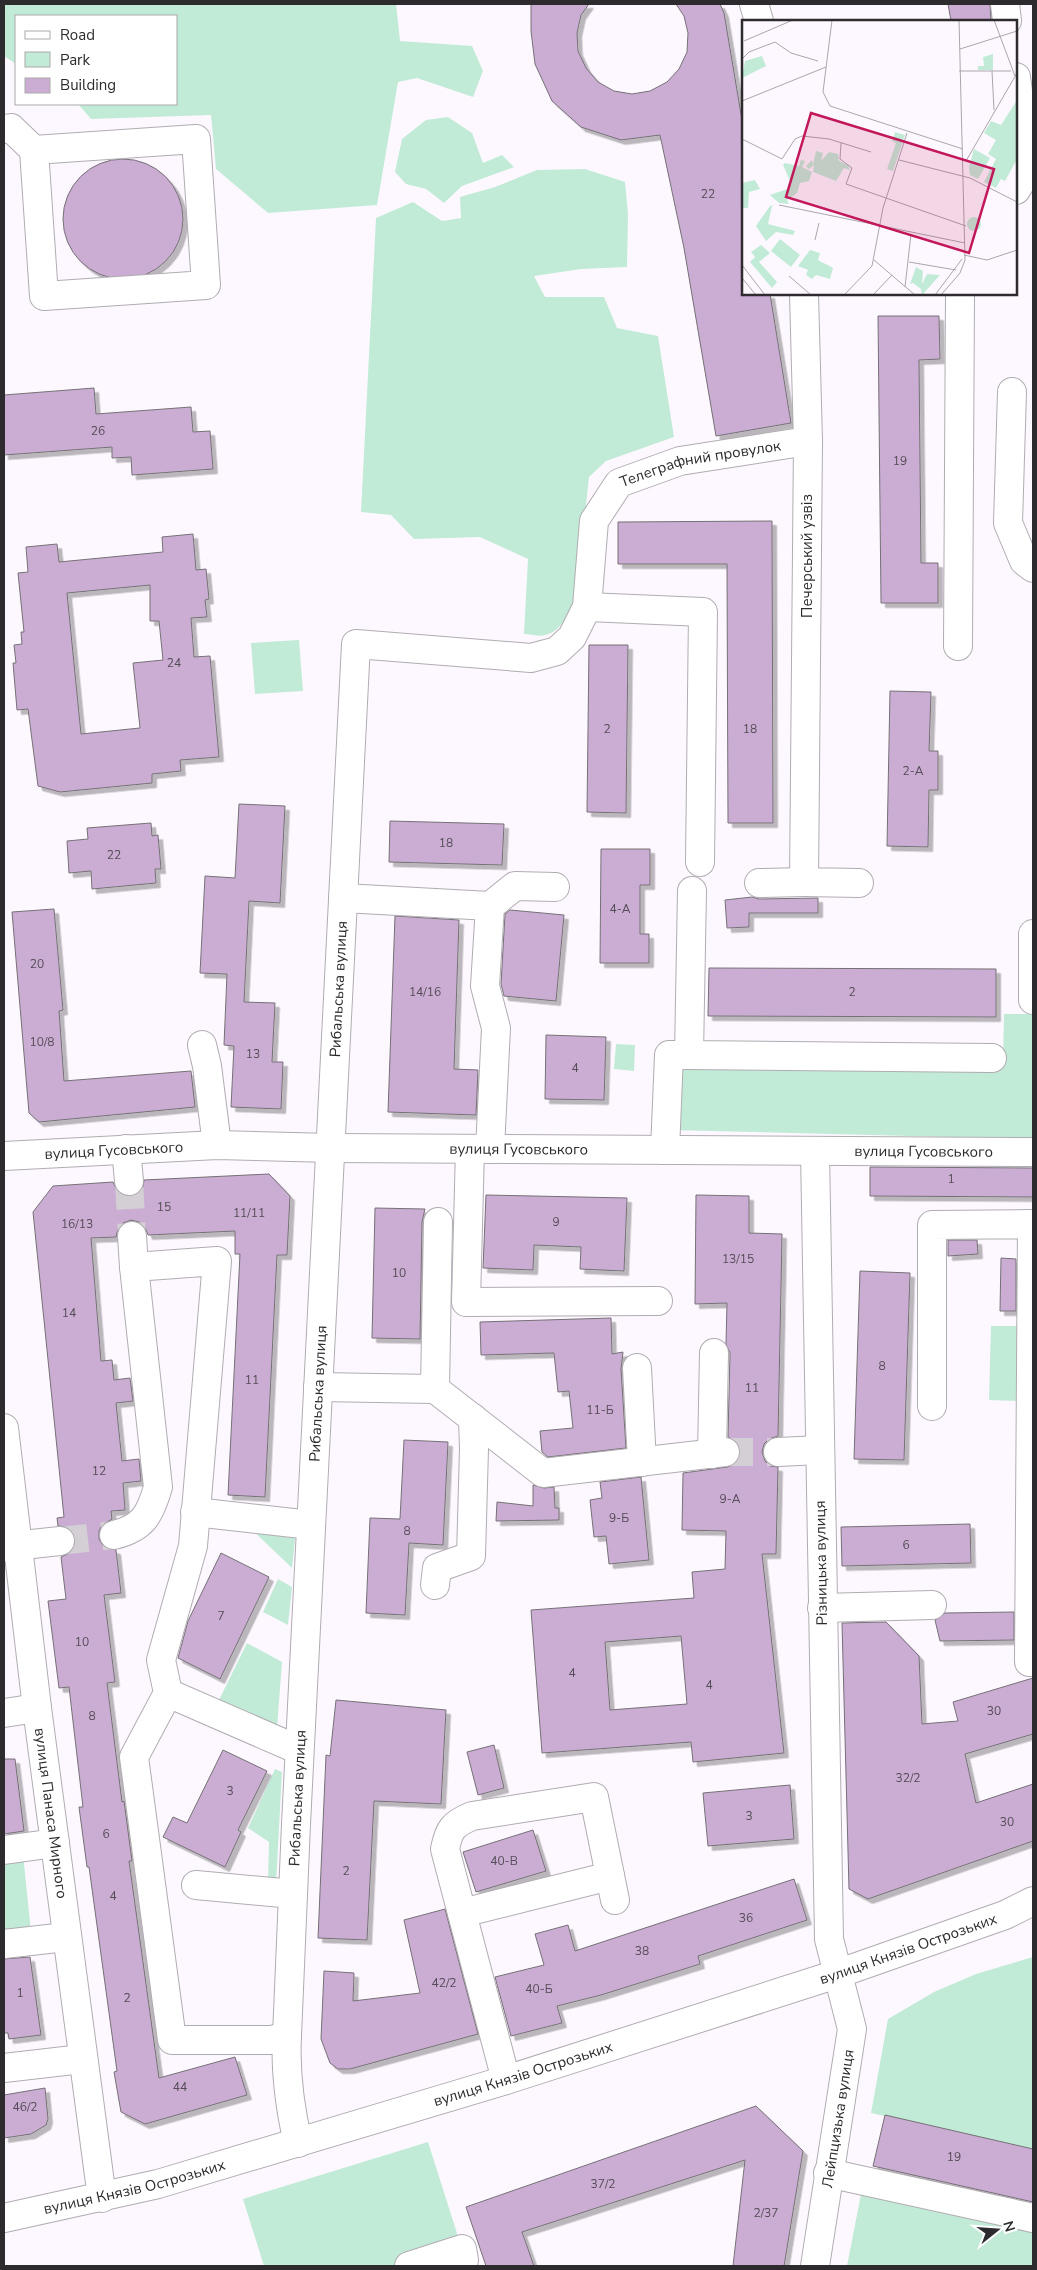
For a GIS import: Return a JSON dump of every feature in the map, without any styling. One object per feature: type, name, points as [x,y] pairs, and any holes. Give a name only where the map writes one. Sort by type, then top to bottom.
[{"type":"street","points":[[754,4],[759,20]]},
{"type":"street","points":[[1005,4],[1007,20]]},
{"type":"street","points":[[1017,84],[1029,169],[1017,188]]},
{"type":"street","points":[[4,128],[11,128],[34,150],[44,296],[206,285],[196,139],[34,150]]},
{"type":"street","name":"Печерський узвіз","points":[[804,295],[808,441],[804,882]]},
{"type":"street","points":[[958,646],[960,295]]},
{"type":"street","points":[[1012,392],[1008,523],[1024,561],[1033,568]]},
{"type":"street","name":"Телеграфний провулок","points":[[356,644],[531,658],[556,651],[572,637],[587,608],[594,521],[619,483],[680,461],[808,441]]},
{"type":"street","points":[[587,608],[703,612],[700,862]]},
{"type":"street","name":"Рибальська вулиця","points":[[298,2143],[291,2105],[286,2054],[299,1750],[356,644]]},
{"type":"street","points":[[759,883],[859,883]]},
{"type":"street","points":[[344,898],[490,906],[515,886],[555,887]]},
{"type":"street","points":[[689,1055],[692,891]]},
{"type":"street","points":[[490,906],[485,986],[496,1028],[480,1149],[466,1302],[658,1301]]},
{"type":"street","points":[[1033,934],[1033,1000]]},
{"type":"street","points":[[202,1045],[207,1066],[217,1145]]},
{"type":"street","points":[[665,1150],[669,1055],[992,1058]]},
{"type":"street","name":"вулиця Гусовського","points":[[4,1156],[217,1145],[331,1148],[1033,1152]]},
{"type":"street","points":[[126,1149],[129,1181]]},
{"type":"street","name":"Різницька вулиця","points":[[815,1151],[829,1939],[837,1974]]},
{"type":"street","points":[[435,1389],[438,1222]]},
{"type":"street","points":[[932,1406],[932,1225],[1032,1224],[1029,1662],[1033,1662]]},
{"type":"street","points":[[114,1535],[128,1532],[140,1524],[152,1508],[158,1487],[132,1236]]},
{"type":"street","points":[[134,1267],[217,1261],[193,1546],[161,1660],[168,1693],[134,1757],[172,2040],[271,2040],[287,2036]]},
{"type":"street","points":[[318,1387],[435,1389],[543,1473],[718,1453],[714,1353]]},
{"type":"street","points":[[637,1368],[642,1462]]},
{"type":"street","points":[[435,1585],[437,1568],[471,1556],[473,1418]]},
{"type":"street","name":"вулиця Панаса Мирного","points":[[4,1428],[10,1547],[37,1708],[82,2059],[102,2198]]},
{"type":"street","points":[[778,1452],[820,1450]]},
{"type":"street","points":[[195,1512],[311,1525]]},
{"type":"street","points":[[10,1547],[60,1541]]},
{"type":"street","points":[[822,1608],[932,1605]]},
{"type":"street","points":[[168,1693],[299,1750]]},
{"type":"street","points":[[4,1713],[37,1708]]},
{"type":"street","points":[[462,1913],[613,1888],[594,1797],[472,1816],[459,1822],[449,1832],[445,1849],[506,2080]]},
{"type":"street","points":[[4,1850],[54,1843]]},
{"type":"street","points":[[196,1885],[293,1894]]},
{"type":"street","name":"вулиця Князів Острозьких","points":[[4,2218],[102,2198],[158,2184],[506,2080],[837,1974],[1004,1915],[1033,1901]]},
{"type":"street","points":[[1004,1915],[1033,1915]]},
{"type":"street","points":[[4,1944],[66,1937]]},
{"type":"street","name":"Лейпцизька вулиця","points":[[815,2266],[828,2173],[852,2029],[837,1974]]},
{"type":"street","points":[[4,2068],[82,2059]]},
{"type":"street","points":[[828,2173],[1033,2218]]},
{"type":"street","points":[[409,2266],[462,2249],[464,2260]]},
{"type":"green space","points":[[4,4],[396,4],[400,41],[472,46],[483,71],[473,97],[417,78],[398,82],[377,205],[268,213],[216,169],[211,115],[91,119],[79,105],[178,105],[178,15],[15,15],[15,63],[4,56]]},
{"type":"green space","points":[[448,117],[472,133],[483,163],[502,155],[514,167],[462,186],[444,203],[426,189],[406,184],[395,172],[402,139],[426,120]]},
{"type":"green space","points":[[585,169],[625,182],[628,214],[627,267],[581,269],[534,276],[545,297],[604,297],[617,328],[658,336],[674,437],[606,461],[589,477],[576,599],[568,615],[556,630],[543,636],[537,636],[524,634],[528,559],[480,537],[414,539],[391,515],[361,512],[376,218],[413,202],[442,221],[461,218],[460,197],[495,187],[537,170]]},
{"type":"green space","points":[[299,640],[303,691],[255,694],[251,643]]},
{"type":"green space","points":[[1004,1014],[1033,1014],[1033,1139],[668,1130],[670,1058],[1003,1060]]},
{"type":"green space","points":[[616,1044],[635,1045],[634,1071],[614,1069]]},
{"type":"green space","points":[[991,1326],[1024,1326],[1022,1401],[989,1400]]},
{"type":"green space","points":[[250,1528],[296,1530],[292,1568]]},
{"type":"green space","points":[[278,1579],[292,1587],[288,1625],[263,1612]]},
{"type":"green space","points":[[247,1643],[282,1662],[277,1728],[218,1702]]},
{"type":"green space","points":[[275,1769],[282,1772],[276,1884],[268,1883],[269,1842],[248,1828]]},
{"type":"green space","points":[[23,1854],[31,1932],[4,1935],[4,1856]]},
{"type":"green space","points":[[1033,1957],[1033,2149],[871,2113],[888,2019],[934,1992],[976,1974]]},
{"type":"green space","points":[[428,2142],[462,2249],[409,2266],[264,2266],[243,2199]]},
{"type":"green space","points":[[862,2189],[1033,2227],[1033,2266],[847,2266]]},
{"type":"building","points":[[531,4],[589,4],[581,15],[577,33],[578,51],[586,68],[598,82],[614,91],[632,94],[650,91],[667,82],[679,69],[687,52],[688,33],[684,16],[676,4],[720,4],[724,13],[742,120],[742,295],[770,295],[791,423],[716,436],[684,248],[660,135],[621,140],[581,127],[552,101],[535,64],[531,31]]},
{"type":"building","points":[[948,4],[990,4],[991,20],[951,20]]},
{"type":"building","points":[[123,159],[146,164],[156,169],[165,177],[173,186],[178,196],[183,219],[178,242],[173,252],[165,261],[156,269],[146,274],[123,279],[100,274],[90,269],[81,261],[73,252],[68,242],[63,219],[68,196],[73,186],[81,177],[90,169],[100,164]]},
{"type":"building","points":[[878,316],[939,316],[940,359],[919,360],[921,563],[938,563],[938,603],[881,603]]},
{"type":"building","points":[[94,388],[96,414],[191,407],[193,432],[210,431],[213,469],[132,475],[131,457],[112,458],[112,447],[4,455],[4,395]]},
{"type":"building","points":[[772,521],[773,823],[728,823],[727,564],[618,564],[618,522]]},
{"type":"building","points":[[193,534],[196,570],[206,569],[209,599],[205,600],[207,617],[191,618],[194,657],[210,656],[219,757],[180,760],[181,771],[152,774],[152,783],[60,792],[38,786],[28,709],[17,710],[13,663],[16,663],[14,645],[22,644],[21,632],[24,632],[18,573],[28,572],[26,547],[57,544],[59,562],[163,552],[162,537]],"holes":[[[150,585],[150,621],[159,621],[163,660],[133,663],[140,728],[81,734],[67,593]]]},
{"type":"building","points":[[589,645],[628,645],[626,813],[587,812]]},
{"type":"building","points":[[890,691],[931,692],[929,751],[938,751],[938,790],[929,790],[928,847],[887,846]]},
{"type":"building","points":[[239,804],[285,806],[280,903],[249,901],[244,1002],[275,1003],[272,1062],[283,1062],[281,1109],[231,1107],[234,1046],[224,1045],[227,974],[200,973],[205,876],[235,878]]},
{"type":"building","points":[[390,821],[504,824],[502,865],[389,862]]},
{"type":"building","points":[[151,823],[152,836],[158,835],[161,869],[155,869],[156,883],[92,889],[91,871],[69,873],[67,841],[88,839],[87,828]]},
{"type":"building","points":[[601,849],[650,849],[650,885],[640,885],[640,934],[649,934],[649,963],[600,963]]},
{"type":"building","points":[[752,897],[759,899],[818,898],[818,913],[749,913],[749,927],[727,928],[725,900]]},
{"type":"building","points":[[54,909],[63,1010],[59,1011],[64,1081],[191,1071],[195,1107],[39,1122],[29,1113],[12,912]]},
{"type":"building","points":[[510,910],[564,915],[556,1001],[504,996],[501,984],[505,914]]},
{"type":"building","points":[[395,916],[459,920],[454,1069],[478,1070],[476,1115],[388,1112]]},
{"type":"building","points":[[709,968],[996,969],[996,1017],[708,1016]]},
{"type":"building","points":[[546,1035],[606,1037],[604,1100],[545,1099]]},
{"type":"building","points":[[870,1167],[1033,1168],[1033,1197],[870,1196]]},
{"type":"building","points":[[269,1174],[290,1196],[287,1255],[277,1255],[265,1497],[228,1495],[240,1254],[235,1254],[235,1231],[148,1235],[145,1227],[139,1222],[131,1220],[123,1223],[118,1229],[116,1237],[91,1238],[101,1361],[112,1360],[114,1380],[130,1378],[133,1401],[116,1403],[122,1461],[139,1459],[141,1481],[123,1483],[125,1510],[111,1511],[112,1519],[102,1525],[99,1531],[99,1539],[104,1547],[116,1550],[121,1593],[104,1595],[115,1682],[107,1683],[122,1802],[124,1801],[132,1861],[129,1861],[159,2078],[235,2057],[247,2095],[145,2124],[121,2112],[114,2072],[117,2071],[89,1867],[87,1867],[79,1807],[83,1807],[69,1687],[59,1688],[48,1601],[66,1599],[61,1557],[70,1553],[74,1548],[76,1540],[72,1531],[66,1527],[58,1526],[57,1518],[64,1517],[33,1212],[53,1186],[113,1182],[117,1190],[123,1195],[130,1197],[138,1193],[143,1187],[144,1180]]},
{"type":"building","points":[[486,1195],[627,1198],[624,1271],[580,1269],[581,1247],[534,1245],[533,1270],[483,1268]]},
{"type":"building","points":[[696,1195],[749,1196],[749,1233],[782,1234],[778,1436],[769,1439],[764,1444],[762,1452],[765,1461],[770,1466],[778,1467],[776,1554],[762,1554],[784,1753],[693,1762],[691,1742],[542,1753],[531,1610],[694,1598],[692,1572],[725,1569],[726,1531],[682,1530],[683,1473],[727,1467],[735,1464],[741,1451],[737,1442],[728,1437],[730,1353],[726,1344],[727,1303],[695,1304]],"holes":[[[681,1636],[687,1704],[610,1710],[605,1642]]]},
{"type":"building","points":[[375,1208],[425,1209],[422,1222],[420,1339],[372,1338]]},
{"type":"building","points":[[948,1240],[977,1240],[978,1254],[948,1256]]},
{"type":"building","points":[[1001,1258],[1016,1259],[1016,1311],[1000,1311]]},
{"type":"building","points":[[860,1271],[910,1273],[904,1460],[854,1459]]},
{"type":"building","points":[[611,1318],[612,1354],[623,1352],[621,1369],[626,1448],[548,1457],[542,1452],[540,1431],[573,1428],[569,1391],[558,1392],[554,1353],[481,1355],[480,1322]]},
{"type":"building","points":[[404,1440],[448,1442],[443,1545],[409,1543],[405,1615],[366,1613],[370,1518],[400,1519]]},
{"type":"building","points":[[641,1477],[649,1560],[609,1564],[606,1536],[594,1537],[590,1500],[602,1498],[600,1482]]},
{"type":"building","points":[[533,1485],[544,1488],[554,1487],[555,1508],[559,1508],[559,1520],[496,1521],[497,1502],[533,1506]]},
{"type":"building","points":[[970,1524],[971,1563],[842,1566],[841,1527]]},
{"type":"building","points":[[221,1553],[269,1577],[220,1679],[178,1658],[188,1621]]},
{"type":"building","points":[[1014,1612],[1014,1640],[940,1641],[935,1620],[945,1613]]},
{"type":"building","points":[[886,1622],[919,1656],[922,1724],[958,1721],[953,1702],[1033,1678],[1033,1734],[965,1754],[976,1803],[1033,1784],[1033,1841],[868,1899],[849,1889],[842,1623]]},
{"type":"building","points":[[336,1700],[446,1710],[441,1804],[374,1801],[367,1940],[318,1938],[326,1755],[330,1756]]},
{"type":"building","points":[[494,1745],[504,1788],[478,1795],[467,1752]]},
{"type":"building","points":[[223,1750],[267,1771],[238,1830],[241,1832],[225,1867],[163,1837],[173,1817],[187,1823]]},
{"type":"building","points":[[4,1759],[15,1759],[24,1831],[4,1834]]},
{"type":"building","points":[[790,1785],[794,1839],[708,1846],[703,1793]]},
{"type":"building","points":[[533,1830],[546,1871],[476,1892],[463,1852]]},
{"type":"building","points":[[794,1879],[807,1920],[698,1956],[700,1964],[601,1995],[557,2006],[562,2023],[511,2036],[495,1977],[544,1965],[535,1934],[568,1925],[575,1951]]},
{"type":"building","points":[[445,1909],[478,2034],[350,2069],[338,2069],[330,2063],[321,2039],[324,1971],[354,1973],[353,2001],[420,1993],[404,1920]]},
{"type":"building","points":[[30,1957],[41,2035],[9,2039],[8,2033],[4,2033],[4,1959]]},
{"type":"building","points":[[45,2088],[48,2119],[46,2125],[31,2134],[4,2138],[4,2095]]},
{"type":"building","points":[[756,2106],[803,2151],[784,2266],[733,2266],[745,2160],[522,2232],[534,2266],[486,2266],[466,2207]]},
{"type":"building","points":[[885,2115],[1033,2149],[1033,2202],[873,2166]]},
{"type":"tunnel","points":[[129,1181],[132,1236]]},
{"type":"tunnel","points":[[725,1452],[778,1452]]},
{"type":"tunnel","points":[[60,1541],[114,1535]]}]
